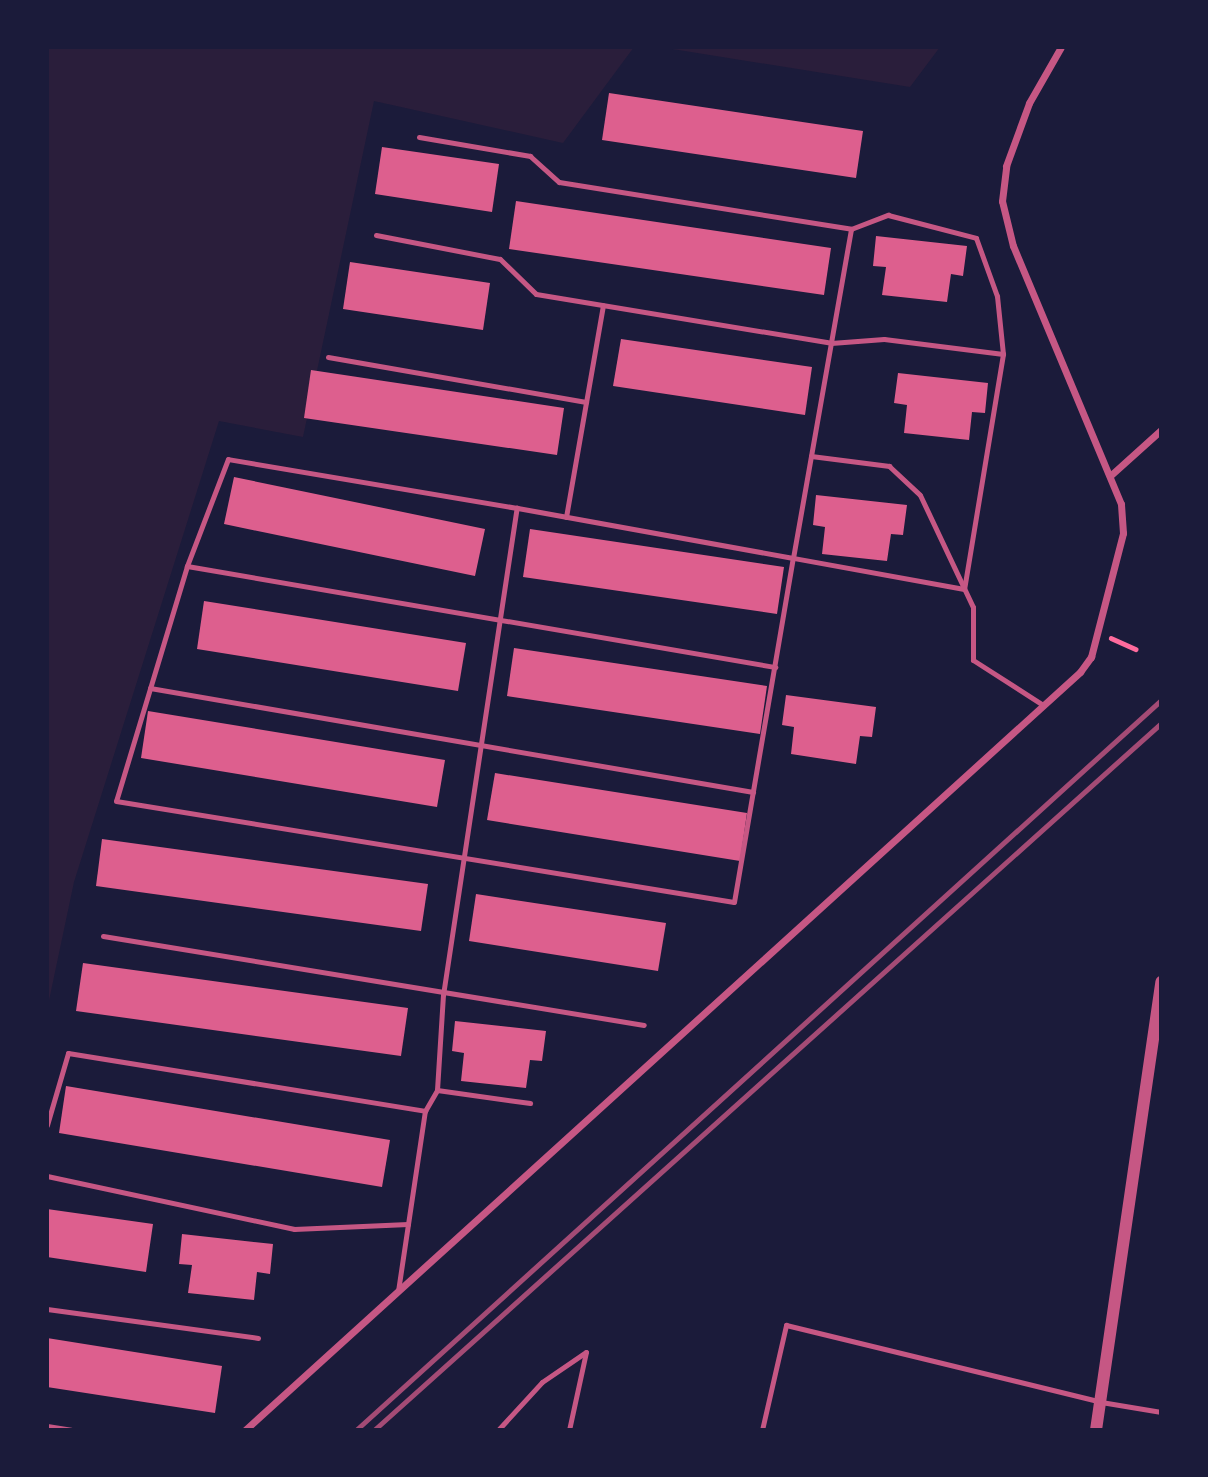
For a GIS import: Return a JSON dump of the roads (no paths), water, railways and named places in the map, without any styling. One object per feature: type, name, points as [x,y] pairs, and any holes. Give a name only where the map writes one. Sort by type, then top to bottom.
[{"type":"street","points":[[246,1430],[1080,672],[1099,633],[1123,533],[1121,504],[1013,246],[1002,201],[1006,166],[1029,103],[1060,47]]},
{"type":"street","points":[[1111,475],[1161,430]]},
{"type":"street","points":[[1096,1430],[1161,982]]},
{"type":"lane","points":[[419,137],[530,156],[559,182],[850,229],[888,215],[976,238],[997,296],[1003,354],[964,589]]},
{"type":"lane","points":[[850,229],[831,343],[793,558],[734,902],[116,802],[187,566],[228,459],[566,517],[793,558],[964,589]]},
{"type":"lane","points":[[376,235],[500,259],[536,294],[831,343],[884,339],[1003,354]]},
{"type":"lane","points":[[566,517],[603,305]]},
{"type":"lane","points":[[328,357],[586,402]]},
{"type":"lane","points":[[811,456],[889,466],[920,495],[973,607],[973,660],[1044,705]]},
{"type":"lane","points":[[398,1292],[425,1111],[437,1090],[443,995],[517,509]]},
{"type":"lane","points":[[187,566],[775,667]]},
{"type":"lane","points":[[150,688],[753,792]]},
{"type":"lane","points":[[103,936],[443,995],[644,1025]]},
{"type":"lane","points":[[47,1125],[68,1053],[425,1111]]},
{"type":"lane","points":[[437,1090],[530,1103]]},
{"type":"lane","points":[[47,1176],[294,1229],[408,1224]]},
{"type":"lane","points":[[47,1309],[258,1338]]},
{"type":"lane","points":[[762,1430],[786,1325],[1101,1402],[1161,1412]]},
{"type":"lane","points":[[498,1430],[542,1382],[586,1352],[569,1430]]},
{"type":"lane","points":[[47,1426],[71,1430]]},
{"type":"railway","points":[[356,1430],[1161,700]]},
{"type":"railway","points":[[374,1430],[1161,723]]}]
